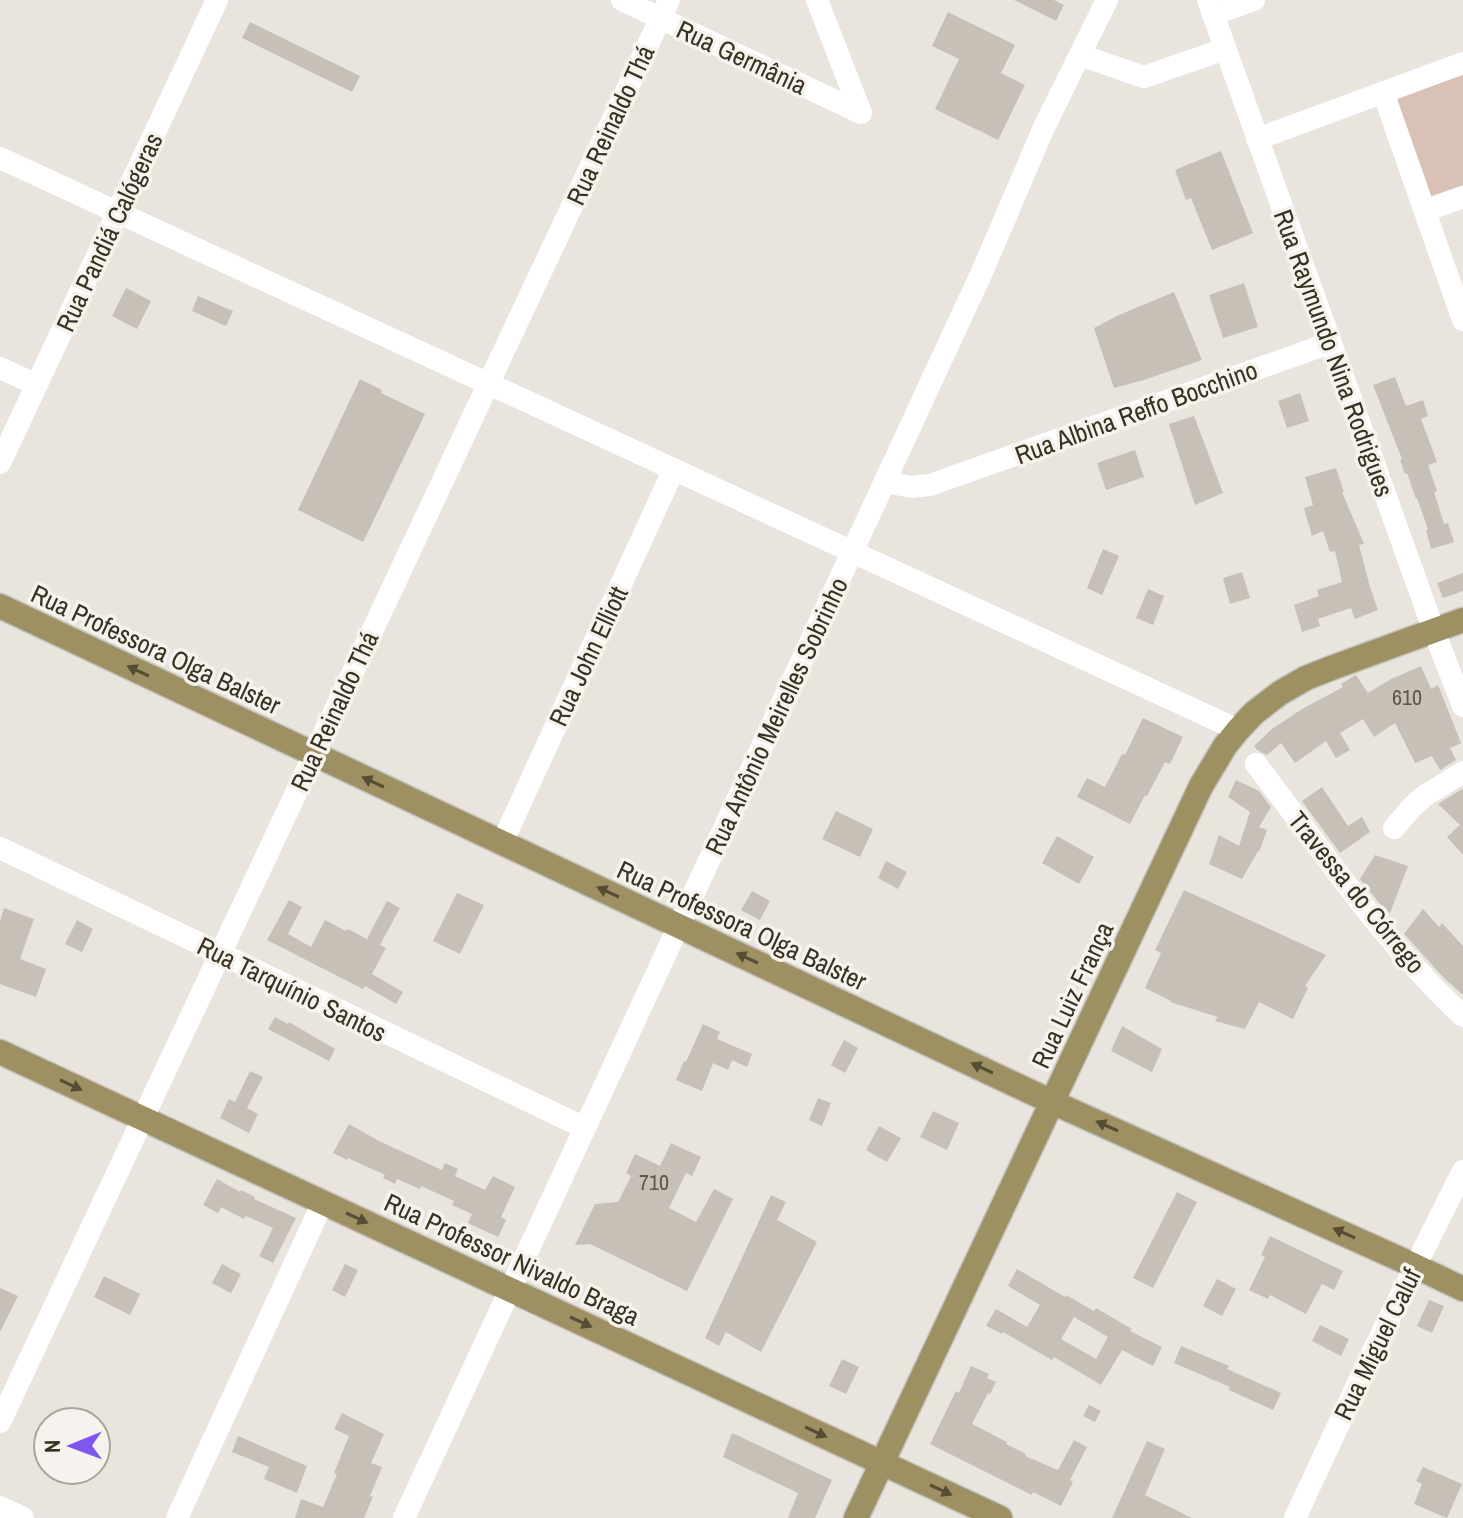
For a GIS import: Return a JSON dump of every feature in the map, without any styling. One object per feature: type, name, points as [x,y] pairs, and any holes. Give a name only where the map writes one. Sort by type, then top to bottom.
[{"type":"main road","name":"Rua Professora Olga Balster","points":[[0,606],[1052,1102],[1463,1289]]},
{"type":"main road","name":"Rua Luiz França","points":[[856,1518],[1201,786],[1225,746],[1254,713],[1306,678],[1463,620]]},
{"type":"main road","name":"Rua Professor Nivaldo Braga","points":[[0,1052],[1000,1518]]},
{"type":"street","name":"Rua Pandiá Calógeras","points":[[0,463],[217,0]]},
{"type":"street","name":"Rua Germânia","points":[[622,0],[665,9],[861,113],[817,0]]},
{"type":"street","name":"Rua Antônio Meirelles Sobrinho","points":[[404,1518],[982,272],[1032,155],[1107,0]]},
{"type":"street","points":[[1210,7],[1254,0]]},
{"type":"street","name":"Rua Raymundo Nina Rodrigues","points":[[1210,7],[1463,706]]},
{"type":"street","name":"Rua Reinaldo Thá","points":[[0,1422],[665,9]]},
{"type":"street","points":[[1080,55],[1144,77],[1225,49]]},
{"type":"street","points":[[1257,139],[1463,63]]},
{"type":"street","points":[[1383,92],[1463,320]]},
{"type":"street","points":[[0,158],[1238,730]]},
{"type":"street","points":[[1425,211],[1463,197]]},
{"type":"street","name":"Rua Albina Reffo Bocchino","points":[[885,482],[912,487],[930,485],[1330,343]]},
{"type":"street","points":[[0,368],[37,385]]},
{"type":"street","points":[[897,455],[922,473],[941,481]]},
{"type":"street","name":"Rua John Elliott","points":[[502,843],[674,469]]},
{"type":"street","name":"Travessa do Córrego","points":[[1256,764],[1392,941],[1463,1016]]},
{"type":"street","points":[[1394,828],[1423,797],[1463,772]]},
{"type":"street","name":"Rua Tarquínio Santos","points":[[0,848],[585,1128]]},
{"type":"street","name":"Rua Miguel Caluf","points":[[1305,1515],[1351,1396],[1463,1171]]},
{"type":"street","points":[[177,1518],[323,1202]]},
{"type":"street","points":[[0,1507],[23,1518]]},
{"type":"shaded area","points":[[1463,71],[1463,185],[1431,196],[1395,95]]},
{"type":"building","points":[[1014,0],[1054,0],[1064,5],[1056,21]]},
{"type":"building","points":[[948,12],[1015,45],[1001,73],[1025,85],[998,140],[935,109],[959,59],[932,46]]},
{"type":"building","points":[[250,22],[360,76],[352,92],[242,38]]},
{"type":"building","points":[[1221,151],[1253,233],[1212,250],[1191,198],[1186,200],[1175,170]]},
{"type":"building","points":[[1244,283],[1258,327],[1223,338],[1209,295]]},
{"type":"building","points":[[126,288],[151,301],[137,329],[112,316]]},
{"type":"building","points":[[1174,292],[1202,360],[1114,388],[1094,328]]},
{"type":"building","points":[[198,296],[233,311],[226,326],[192,311]]},
{"type":"building","points":[[1395,377],[1406,406],[1423,400],[1428,416],[1421,419],[1437,462],[1428,465],[1444,524],[1448,523],[1454,542],[1431,549],[1428,529],[1373,385]]},
{"type":"building","points":[[360,379],[425,414],[363,542],[298,510]]},
{"type":"building","points":[[1300,393],[1309,421],[1287,428],[1278,401]]},
{"type":"building","points":[[1194,416],[1223,493],[1195,505],[1169,424]]},
{"type":"building","points":[[1135,450],[1144,477],[1106,490],[1097,463]]},
{"type":"building","points":[[1336,468],[1342,492],[1364,544],[1359,545],[1378,610],[1355,619],[1351,608],[1318,619],[1320,626],[1302,632],[1294,605],[1319,596],[1317,590],[1342,582],[1335,551],[1330,552],[1323,531],[1312,536],[1304,508],[1313,505],[1305,477]]},
{"type":"building","points":[[1103,549],[1119,556],[1102,595],[1087,588]]},
{"type":"building","points":[[1242,572],[1250,598],[1230,604],[1223,578]]},
{"type":"building","points":[[1463,573],[1463,591],[1443,598],[1437,583]]},
{"type":"building","points":[[1148,589],[1164,596],[1153,625],[1136,618]]},
{"type":"building","points":[[1421,666],[1431,689],[1438,685],[1461,743],[1450,748],[1456,760],[1440,770],[1432,756],[1415,763],[1395,723],[1374,737],[1363,719],[1340,733],[1350,750],[1336,758],[1326,741],[1295,763],[1281,743],[1267,755],[1254,746],[1272,729],[1343,687],[1341,684],[1356,675],[1368,693]]},
{"type":"building","points":[[1143,718],[1183,737],[1170,764],[1165,762],[1130,824],[1077,797],[1087,778],[1105,787]]},
{"type":"building","points":[[1236,780],[1259,791],[1271,807],[1259,827],[1267,830],[1259,852],[1242,879],[1209,864],[1219,835],[1239,846],[1250,812],[1228,797]]},
{"type":"building","points":[[1322,787],[1348,826],[1362,817],[1370,832],[1340,853],[1302,801]]},
{"type":"building","points":[[1462,789],[1463,855],[1447,837],[1460,825],[1438,804]]},
{"type":"building","points":[[836,811],[873,829],[860,857],[822,839]]},
{"type":"building","points":[[1057,836],[1094,857],[1079,884],[1042,863]]},
{"type":"building","points":[[1375,855],[1408,866],[1390,913],[1360,879]]},
{"type":"building","points":[[886,861],[907,872],[898,889],[878,878]]},
{"type":"building","points":[[1184,890],[1326,955],[1305,986],[1308,988],[1293,1019],[1259,1002],[1245,1029],[1215,1021],[1218,1017],[1170,1002],[1145,988],[1161,953],[1155,950]]},
{"type":"building","points":[[752,891],[770,901],[760,920],[741,910]]},
{"type":"building","points":[[457,893],[484,905],[460,954],[433,941]]},
{"type":"building","points":[[289,900],[302,907],[288,934],[311,947],[325,920],[367,939],[387,901],[400,908],[380,945],[386,948],[372,974],[403,992],[396,1004],[267,940]]},
{"type":"building","points":[[4,908],[34,919],[20,959],[46,969],[36,997],[0,984],[0,921]]},
{"type":"building","points":[[1423,909],[1439,927],[1442,923],[1463,946],[1463,995],[1404,934]]},
{"type":"building","points":[[77,920],[93,929],[82,952],[65,944]]},
{"type":"building","points":[[275,1017],[335,1049],[329,1061],[268,1029]]},
{"type":"building","points":[[703,1024],[720,1032],[717,1039],[752,1054],[747,1067],[732,1060],[728,1070],[713,1063],[702,1091],[676,1080]]},
{"type":"building","points":[[1122,1026],[1162,1049],[1152,1072],[1111,1051]]},
{"type":"building","points":[[844,1040],[858,1048],[845,1073],[831,1065]]},
{"type":"building","points":[[250,1071],[263,1077],[247,1108],[258,1114],[249,1133],[220,1118],[229,1099],[235,1102]]},
{"type":"building","points":[[818,1098],[831,1103],[822,1126],[809,1120]]},
{"type":"building","points":[[933,1111],[959,1123],[947,1150],[920,1137]]},
{"type":"building","points":[[349,1124],[442,1170],[445,1163],[458,1169],[455,1176],[485,1190],[493,1176],[515,1187],[501,1217],[506,1220],[498,1237],[468,1223],[472,1214],[452,1205],[454,1201],[397,1179],[395,1184],[383,1178],[385,1175],[333,1153]]},
{"type":"building","points":[[879,1126],[901,1138],[887,1162],[866,1150]]},
{"type":"building","points":[[671,1143],[701,1157],[692,1176],[686,1173],[669,1208],[696,1222],[714,1189],[733,1199],[687,1291],[590,1244],[575,1245],[595,1204],[618,1202],[631,1176],[626,1173],[635,1154],[660,1166]]},
{"type":"building","points":[[217,1179],[296,1218],[273,1263],[259,1256],[273,1228],[246,1216],[244,1219],[221,1207],[218,1213],[203,1205]]},
{"type":"building","points":[[1177,1192],[1197,1202],[1153,1288],[1133,1278]]},
{"type":"building","points":[[771,1195],[786,1202],[777,1220],[817,1242],[761,1352],[726,1332],[719,1346],[705,1338]]},
{"type":"building","points":[[1270,1236],[1343,1271],[1334,1290],[1322,1284],[1306,1314],[1270,1295],[1268,1299],[1249,1290],[1265,1257],[1261,1255]]},
{"type":"building","points":[[222,1264],[241,1274],[231,1293],[212,1283]]},
{"type":"building","points":[[345,1264],[358,1270],[345,1297],[332,1290]]},
{"type":"building","points":[[1017,1269],[1065,1297],[1094,1311],[1096,1308],[1132,1329],[1130,1331],[1162,1347],[1153,1366],[1122,1350],[1101,1385],[1054,1357],[1052,1360],[1003,1332],[986,1326],[996,1309],[1027,1327],[1040,1305],[1008,1286]],"holes":[[[1074,1317],[1108,1337],[1096,1359],[1061,1339]]]},
{"type":"building","points":[[104,1276],[140,1294],[130,1315],[94,1297]]},
{"type":"building","points":[[1217,1279],[1236,1289],[1222,1316],[1203,1306]]},
{"type":"building","points":[[0,1288],[18,1296],[0,1332]]},
{"type":"building","points":[[1429,1300],[1444,1306],[1432,1333],[1417,1326]]},
{"type":"building","points":[[1320,1325],[1349,1339],[1341,1356],[1312,1341]]},
{"type":"building","points":[[1181,1346],[1281,1393],[1273,1410],[1174,1363]]},
{"type":"building","points":[[842,1359],[859,1367],[846,1394],[829,1386]]},
{"type":"building","points":[[971,1366],[989,1374],[987,1378],[996,1382],[972,1424],[1007,1442],[1025,1456],[1058,1470],[1074,1440],[1087,1447],[1061,1506],[1033,1492],[1032,1495],[930,1444]]},
{"type":"building","points":[[1089,1405],[1101,1411],[1095,1422],[1083,1416]]},
{"type":"building","points":[[342,1413],[384,1434],[371,1463],[382,1467],[364,1518],[295,1518],[301,1499],[323,1507],[349,1436],[334,1429]]},
{"type":"building","points":[[732,1433],[832,1480],[815,1518],[788,1518],[798,1493],[723,1457]]},
{"type":"building","points":[[238,1436],[307,1466],[297,1493],[264,1479],[269,1467],[232,1452]]},
{"type":"building","points":[[1147,1441],[1165,1449],[1145,1495],[1192,1518],[1112,1518]]},
{"type":"building","points":[[1423,1467],[1462,1484],[1447,1518],[1414,1504],[1422,1484],[1416,1481]]}]
